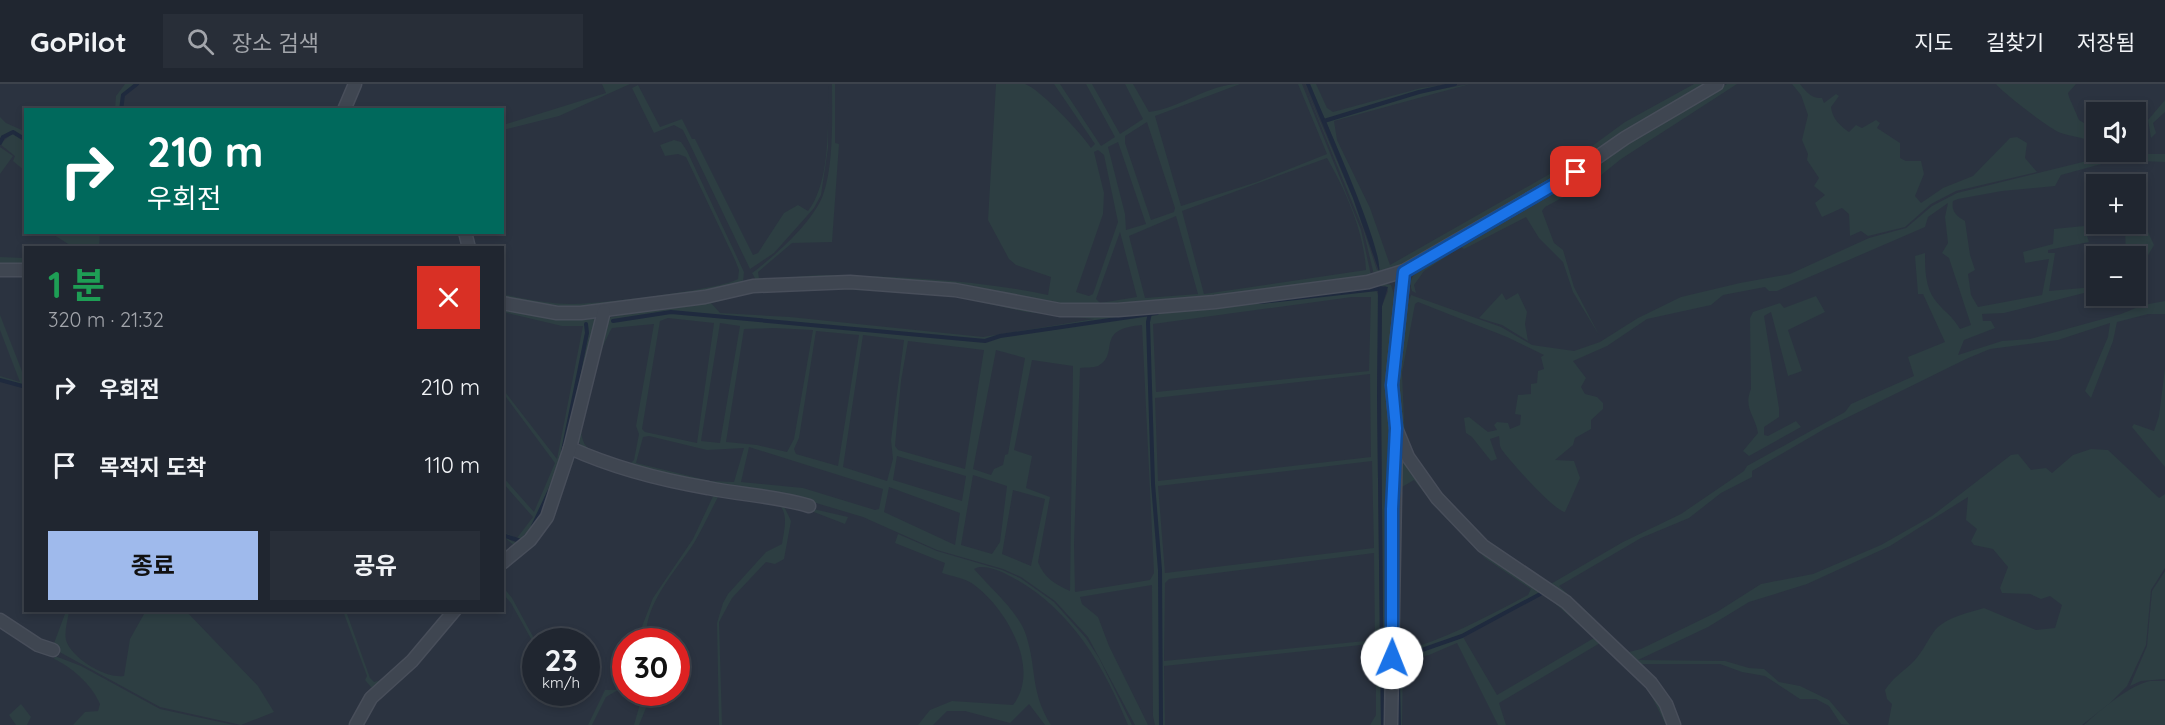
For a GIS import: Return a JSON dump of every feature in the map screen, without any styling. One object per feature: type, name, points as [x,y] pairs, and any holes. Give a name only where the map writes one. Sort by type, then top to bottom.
[{"type":"street","points":[[345,108],[356,84]]},
{"type":"street","points":[[504,303],[556,313],[604,311],[705,297],[753,286],[811,282],[916,286],[973,292],[1017,304],[1060,310],[1118,310],[1368,282],[1404,272],[1527,201],[1717,84]]},
{"type":"street","points":[[0,270],[24,270]]},
{"type":"street","points":[[1391,725],[1392,509],[1396,428],[1393,374],[1404,272]]},
{"type":"street","points":[[504,561],[530,540],[547,518],[570,448],[604,311]]},
{"type":"street","points":[[1396,428],[1408,457],[1437,498],[1495,556],[1551,591],[1589,623],[1660,694],[1674,725]]},
{"type":"street","points":[[570,448],[597,460],[657,477],[809,506]]},
{"type":"street","points":[[356,725],[371,698],[412,661],[453,612]]},
{"type":"street","points":[[0,620],[38,645],[53,650]]},
{"type":"shaded area","points":[[125,84],[135,84],[123,94],[120,108],[115,108],[116,96]]},
{"type":"shaded area","points":[[602,84],[630,84],[559,116],[504,130],[504,125],[606,93]]},
{"type":"shaded area","points":[[832,84],[835,84],[835,143],[839,144],[832,242],[792,243],[758,272],[759,278],[823,275],[914,278],[995,286],[1048,295],[1051,277],[1016,265],[1009,259],[988,220],[996,84],[1025,84],[1032,88],[1060,113],[1091,148],[1095,144],[1054,84],[1060,84],[1101,146],[1115,137],[1086,84],[1092,84],[1120,134],[1143,119],[1125,84],[1133,84],[1149,112],[1161,110],[1217,88],[1240,84],[1155,116],[1181,206],[1257,182],[1327,154],[1298,84],[1302,84],[1361,230],[1371,275],[1282,290],[1121,306],[1057,305],[943,283],[913,280],[824,277],[756,280],[752,273],[782,248],[802,227],[823,195],[831,155]],"holes":[[[1147,122],[1175,208],[1174,212],[1151,220],[1125,143],[1125,136]],[[1118,142],[1146,224],[1126,230],[1125,214],[1108,147]],[[1098,150],[1104,155],[1118,222],[1093,294],[1089,296],[1076,292],[1103,214],[1104,193],[1094,152]],[[1327,158],[1353,212],[1362,241],[1366,270],[1204,294],[1182,211]],[[1176,216],[1198,294],[1145,298],[1129,236]],[[1120,232],[1137,297],[1100,303],[1096,299]]]},
{"type":"shaded area","points":[[1304,84],[1353,198],[1377,270],[1380,270],[1356,196],[1326,121],[1419,93],[1470,84],[1334,121],[1337,140],[1370,208],[1390,265],[1569,163],[1625,122],[1694,84],[1707,84],[1639,122],[1558,175],[1396,268],[1374,275],[1363,229]]},
{"type":"shaded area","points":[[1310,84],[1316,84],[1327,108],[1333,112],[1421,88],[1452,84],[1419,91],[1325,120]]},
{"type":"shaded area","points":[[1727,84],[1737,84],[1621,159],[1595,180],[1545,207],[1542,211],[1554,243],[1563,250],[1574,287],[1599,335],[1573,292],[1563,262],[1539,238],[1526,217],[1464,249],[1461,247],[1424,271],[1414,285],[1416,293],[1412,291],[1412,277],[1428,262]]},
{"type":"shaded area","points":[[1792,84],[1800,84],[1812,96],[1822,98],[1824,103],[1836,94],[1839,96],[1831,107],[1833,115],[1849,132],[1856,125],[1862,128],[1876,120],[1880,123],[1877,128],[1900,143],[1900,158],[1906,161],[1921,161],[1924,174],[1915,196],[1921,203],[1943,188],[1973,176],[2010,138],[2017,137],[2027,143],[2025,158],[2037,172],[1956,191],[1931,204],[1905,227],[1868,236],[1861,231],[1850,236],[1849,214],[1842,208],[1822,217],[1815,203],[1825,195],[1814,186],[1819,178],[1807,160],[1808,154],[1802,140],[1808,115],[1801,95]]},
{"type":"shaded area","points":[[1996,84],[2076,84],[2068,93],[2079,120],[2086,124],[2086,140],[2056,130],[2007,95]]},
{"type":"shaded area","points":[[638,85],[660,127],[682,119],[692,139],[695,139],[753,255],[758,253],[784,213],[798,205],[808,211],[815,199],[821,184],[827,150],[828,120],[828,148],[821,195],[814,208],[774,253],[750,269],[683,130],[674,125],[654,133],[632,88]]},
{"type":"shaded area","points":[[2165,100],[2165,112],[2153,123],[2156,133],[2151,138],[2148,120]]},
{"type":"shaded area","points":[[0,117],[6,123],[24,131],[24,138],[13,131],[0,141]]},
{"type":"shaded area","points":[[13,133],[24,140],[24,170],[13,161],[15,156],[0,144]]},
{"type":"shaded area","points":[[674,140],[681,142],[687,151],[744,272],[743,282],[696,293],[595,307],[564,309],[504,298],[504,294],[562,304],[585,303],[684,292],[738,279],[739,270],[735,260],[686,157],[678,154],[665,156],[660,145]]},
{"type":"shaded area","points":[[0,147],[13,156],[0,174]]},
{"type":"shaded area","points":[[2146,154],[2165,154],[2165,162],[2146,161]]},
{"type":"shaded area","points":[[2086,161],[2109,162],[2061,175],[2055,186],[2002,191],[1953,201],[1955,213],[1965,221],[1970,255],[1975,270],[1968,274],[1971,295],[1978,307],[2042,295],[2049,259],[2025,263],[2023,252],[2053,244],[2054,229],[2084,226],[2089,242],[2048,250],[2048,253],[2055,253],[2049,291],[2086,288],[2086,292],[2004,313],[1982,314],[1983,321],[1991,321],[1995,328],[1964,340],[1958,355],[2002,341],[2030,339],[2121,314],[2146,304],[2165,301],[2165,314],[2148,314],[2117,322],[2113,341],[2091,398],[2085,391],[2108,337],[2110,323],[2058,340],[1990,349],[1826,428],[1752,471],[1752,477],[1721,493],[1689,518],[1641,538],[1559,586],[1595,619],[1595,624],[1549,585],[1623,542],[1681,514],[1744,471],[1747,466],[1845,412],[1851,404],[1914,376],[1908,357],[1945,342],[1923,294],[1918,294],[1915,256],[1925,253],[1927,283],[1938,304],[1960,329],[1971,325],[1949,258],[1942,253],[1948,243],[1945,217],[1948,203],[1928,217],[1925,227],[1777,291],[1769,291],[1765,287],[1723,295],[1711,305],[1647,319],[1607,346],[1573,361],[1586,378],[1581,387],[1585,394],[1597,397],[1603,403],[1603,409],[1591,420],[1591,429],[1575,438],[1573,445],[1555,460],[1574,461],[1580,478],[1565,512],[1542,495],[1514,464],[1501,448],[1499,436],[1490,439],[1497,459],[1491,461],[1472,437],[1466,433],[1464,418],[1469,417],[1488,432],[1497,430],[1494,425],[1497,422],[1508,423],[1510,429],[1520,425],[1521,415],[1515,414],[1518,395],[1531,394],[1531,384],[1537,383],[1538,371],[1544,369],[1541,357],[1544,355],[1507,337],[1418,302],[1415,304],[1402,373],[1405,442],[1399,402],[1398,366],[1401,329],[1411,295],[1501,327],[1532,345],[1574,351],[1600,342],[1638,318],[1681,297],[1790,274],[1869,238],[1906,228],[1932,206],[1957,193]]},
{"type":"shaded area","points":[[2146,215],[2148,232],[2154,245],[2146,259],[2146,246],[2126,246],[2125,234],[2146,234]]},
{"type":"shaded area","points":[[53,234],[100,234],[99,246],[71,246]]},
{"type":"shaded area","points":[[0,257],[24,258],[24,265],[0,264]]},
{"type":"shaded area","points":[[1382,283],[1391,285],[1396,300],[1388,373],[1391,427],[1388,725],[1384,725],[1381,400],[1382,306],[1388,291],[1386,286],[1150,313],[1000,335],[985,340],[671,311],[612,320],[671,312],[985,342],[1000,337],[1149,315],[1147,322],[1152,484],[1159,570],[1160,725],[1155,725],[1153,716],[1152,585],[1080,597],[1082,604],[1098,617],[1109,646],[1148,725],[1135,725],[1088,637],[1055,601],[1021,577],[1003,569],[937,550],[863,517],[796,497],[711,486],[598,458],[586,451],[578,440],[578,415],[581,399],[605,322],[611,317],[661,307],[701,303],[751,291],[809,286],[918,289],[975,297],[1058,315],[1098,316],[1294,296]],"holes":[[[795,288],[916,292],[958,297],[1026,312],[1094,319],[983,337],[790,317],[720,313],[711,303],[757,292]],[[668,318],[714,323],[697,443],[645,432],[642,429],[660,321]],[[720,323],[740,326],[720,443],[701,441]],[[654,324],[636,426],[639,434],[634,460],[631,463],[597,453],[587,447],[582,438],[583,407],[600,352],[612,328]],[[1142,325],[1154,573],[1150,580],[1075,592],[1074,544],[1080,368],[1096,367],[1104,361],[1113,337],[1118,331],[1127,327]],[[744,329],[813,330],[794,439],[787,452],[757,445],[726,442]],[[816,331],[859,335],[838,466],[796,454],[794,449],[799,438]],[[863,335],[904,340],[891,440],[893,459],[887,481],[843,467]],[[908,341],[984,350],[965,469],[898,450],[895,446],[901,381]],[[996,350],[1025,358],[1008,454],[1005,455],[1003,465],[994,469],[991,475],[973,469]],[[1032,360],[1073,366],[1070,591],[1051,580],[1043,572],[1038,562],[1050,497],[1026,488],[1032,456],[1014,450]],[[649,436],[707,450],[744,448],[734,482],[710,481],[636,463],[643,437]],[[749,447],[883,489],[879,509],[875,510],[803,488],[741,482]],[[897,456],[966,476],[962,501],[893,480]],[[973,475],[1007,486],[1000,542],[992,554],[961,545]],[[889,487],[960,513],[955,545],[884,512]],[[1013,490],[1045,499],[1031,566],[1002,554]]]},
{"type":"shaded area","points":[[1376,289],[1379,298],[1377,396],[1381,725],[1370,725],[1376,715],[1376,645],[1370,644],[1164,666],[1165,725],[1162,725],[1161,570],[1154,484],[1149,322],[1151,314]],"holes":[[[1352,297],[1371,297],[1369,371],[1156,392],[1153,324]],[[1370,374],[1371,457],[1158,481],[1155,398]],[[1372,461],[1374,548],[1165,573],[1158,486]],[[1374,553],[1375,640],[1164,661],[1165,583],[1169,579]]]},
{"type":"shaded area","points":[[1502,293],[1506,300],[1518,293],[1527,312],[1525,324],[1528,341],[1502,325],[1479,318]]},
{"type":"shaded area","points":[[1816,296],[1825,312],[1788,330],[1802,371],[1788,376],[1771,312],[1764,316],[1779,417],[1764,427],[1764,435],[1768,436],[1796,421],[1801,427],[1749,456],[1743,451],[1758,433],[1748,401],[1751,389],[1750,318],[1753,312],[1780,303],[1784,308]]},
{"type":"shaded area","points":[[504,308],[555,317],[594,317],[597,322],[582,374],[567,450],[544,515],[527,541],[504,559],[504,555],[516,547],[504,536],[519,543],[529,535],[537,521],[560,462],[532,526],[519,541],[504,533],[517,538],[533,517],[504,484],[504,478],[534,512],[555,463],[504,394],[504,391],[557,459],[583,326],[562,326],[504,312]],"holes":[[[587,324],[588,334],[562,455]]]},
{"type":"shaded area","points":[[0,315],[24,376],[24,386],[0,379],[0,376],[20,382],[0,330]]},
{"type":"shaded area","points":[[2165,368],[2165,467],[2132,427],[2134,424],[2154,431],[2159,416]]},
{"type":"shaded area","points":[[2091,449],[2108,450],[2159,498],[2165,494],[2165,568],[2151,590],[2146,645],[2127,686],[2109,704],[2082,725],[1888,725],[1892,704],[1887,699],[1885,690],[1918,657],[1933,633],[1943,623],[1984,608],[2036,630],[2055,628],[2062,605],[2050,596],[2041,599],[2030,594],[2002,593],[2000,588],[2008,567],[1993,549],[1974,545],[1971,541],[1977,529],[1966,520],[1968,497],[1890,546],[1807,584],[1749,602],[1708,627],[1638,660],[1725,661],[1749,668],[1764,669],[1779,682],[1800,686],[1829,700],[1850,725],[1841,724],[1829,706],[1816,699],[1800,699],[1765,676],[1742,672],[1720,664],[1641,664],[1625,653],[1641,649],[1717,612],[1761,584],[1813,574],[1881,545],[1932,516],[2011,455],[2018,454],[2031,470],[2046,468],[2052,473],[2073,455]]},
{"type":"shaded area","points":[[1401,455],[1432,498],[1485,552],[1506,568],[1562,602],[1642,678],[1659,697],[1670,725],[1666,725],[1649,691],[1600,643],[1499,703],[1506,725],[1498,725],[1457,643],[1429,655],[1403,660],[1402,725],[1399,725],[1400,659],[1463,637],[1497,695],[1594,638],[1542,592],[1462,636],[1398,657],[1398,725],[1395,725],[1395,511],[1398,457]],"holes":[[[1414,480],[1434,505],[1485,558],[1531,589],[1528,595],[1465,627],[1399,652],[1402,487]]]},
{"type":"shaded area","points":[[715,492],[783,504],[791,521],[784,559],[775,564],[766,562],[732,598],[719,622],[722,725],[719,725],[717,623],[728,594],[766,552],[782,544],[785,528],[784,513],[779,504],[718,497],[694,543],[654,603],[647,628],[641,628],[653,598],[693,539]]},
{"type":"shaded area","points":[[806,509],[848,517],[845,524]]},
{"type":"shaded area","points":[[898,534],[937,551],[1002,570],[1020,578],[1054,602],[1086,638],[1099,658],[1132,725],[1128,725],[1094,657],[1065,618],[1027,586],[1001,571],[981,567],[974,569],[1011,609],[1026,635],[1040,702],[1051,725],[1045,725],[1029,704],[1010,723],[965,711],[947,711],[933,725],[918,725],[930,710],[952,701],[1013,705],[1021,690],[1022,657],[1007,623],[985,594],[970,582],[942,573],[945,563],[895,543]]},
{"type":"shaded area","points":[[2165,571],[2165,679],[2141,681],[2130,686],[2147,646],[2152,591]]},
{"type":"shaded area","points":[[504,588],[528,628],[525,628],[504,595]]},
{"type":"shaded area","points":[[66,612],[69,612],[66,640],[75,654],[99,671],[124,676],[130,639],[143,612],[187,612],[258,686],[274,712],[241,725],[160,707],[54,649],[53,646]]},
{"type":"shaded area","points":[[343,612],[346,612],[370,678],[374,682],[381,680],[429,638],[377,688],[371,687],[365,680],[367,676]]},
{"type":"shaded area","points":[[55,656],[81,666],[160,709],[234,725],[73,725],[85,712],[98,711],[100,704],[87,684],[61,662],[54,659]]},
{"type":"shaded area","points":[[2150,681],[2165,681],[2165,725],[2084,725],[2134,687]]},
{"type":"shaded area","points":[[605,690],[612,690],[612,694],[606,697],[592,725],[588,725],[597,706],[600,706]]},
{"type":"shaded area","points":[[21,704],[31,717],[27,725],[16,725],[9,715]]},
{"type":"shaded area","points":[[639,706],[647,706],[639,725],[634,725]]},
{"type":"water","points":[[1306,84],[1310,84],[1362,209],[1378,257],[1379,271],[1353,198]]},
{"type":"water","points":[[1378,286],[1388,287],[1382,306],[1381,400],[1384,725],[1381,725]]},
{"type":"waterway","points":[[121,108],[123,95],[137,84]]},
{"type":"waterway","points":[[1324,121],[1419,92],[1455,84]]},
{"type":"waterway","points":[[0,143],[3,137],[13,132],[24,139]]},
{"type":"waterway","points":[[1260,302],[1377,289]]},
{"type":"waterway","points":[[613,321],[671,312],[985,341],[1000,336],[1157,313]]},
{"type":"waterway","points":[[1150,313],[1148,322],[1153,484],[1160,570],[1161,725]]},
{"type":"waterway","points":[[563,451],[587,333],[586,324]]},
{"type":"waterway","points":[[0,380],[24,386]]},
{"type":"waterway","points":[[533,526],[549,492]]},
{"type":"waterway","points":[[504,536],[521,541]]},
{"type":"waterway","points":[[1398,673],[1399,658],[1462,636],[1542,593]]},
{"type":"waterway","points":[[1398,684],[1399,725]]},
{"type":"route","points":[[1392,658],[1392,509],[1396,428],[1392,385],[1404,272],[1576,172]]}]
